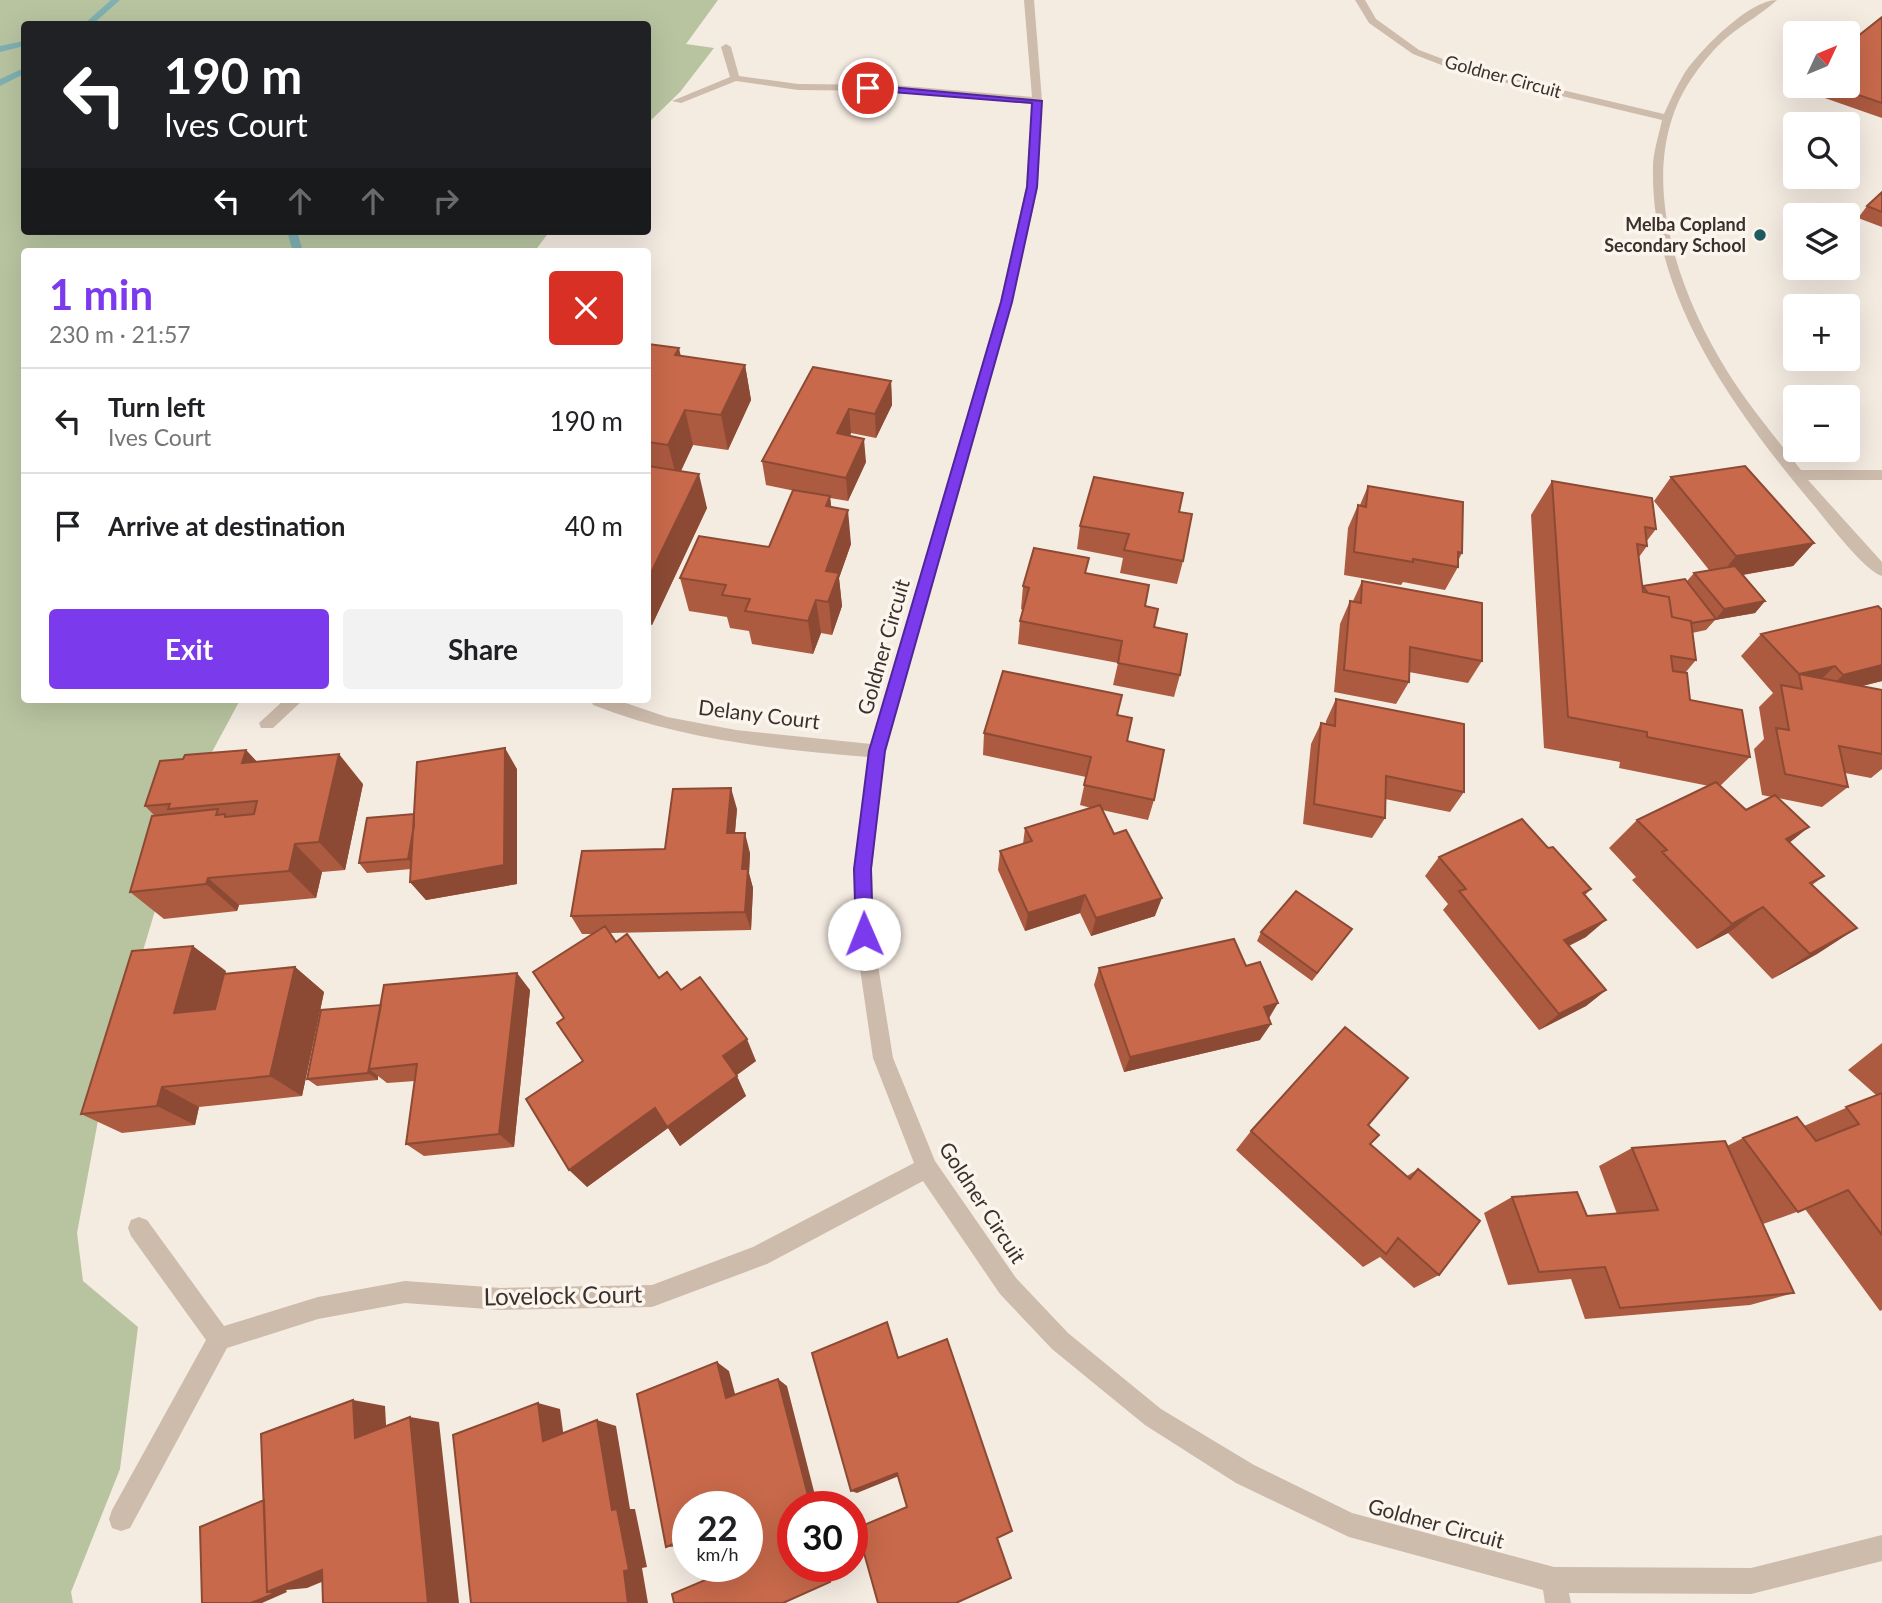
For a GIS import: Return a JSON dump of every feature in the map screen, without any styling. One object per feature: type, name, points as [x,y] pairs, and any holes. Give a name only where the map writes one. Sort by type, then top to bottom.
[{"type":"street","name":"Goldner Circuit","points":[[1029,0],[1037,101],[1032,187],[1006,302],[877,751],[863,869],[864,934],[883,1058],[928,1168],[1008,1286],[1060,1341],[1153,1417],[1245,1474],[1349,1525],[1556,1592],[1751,1581],[1882,1548]]},
{"type":"street","name":"Goldner Circuit","points":[[1360,0],[1372,20],[1416,52],[1461,69],[1666,118]]},
{"type":"street","points":[[1772,0],[1726,30],[1706,49],[1676,93],[1666,118],[1657,166],[1657,193],[1668,253],[1694,322],[1718,366],[1795,475],[1882,571]]},
{"type":"street","points":[[726,47],[735,78]]},
{"type":"street","points":[[677,101],[735,78],[797,87],[894,88],[1037,101]]},
{"type":"street","points":[[1795,475],[1882,475]]},
{"type":"street","points":[[267,723],[291,703]]},
{"type":"street","name":"Delany Court","points":[[605,703],[623,711],[703,734],[877,751]]},
{"type":"street","name":"Lovelock Court","points":[[219,1339],[318,1308],[405,1292],[501,1299],[652,1296],[759,1256],[928,1168]]},
{"type":"street","points":[[121,1519],[219,1339],[139,1228]]},
{"type":"green space","points":[[0,0],[718,0],[686,44],[714,48],[680,92],[651,120],[651,21],[21,21],[21,235],[547,235],[537,248],[21,248],[21,703],[238,703],[191,791],[108,1067],[77,1233],[83,1281],[138,1327],[120,1469],[71,1592],[73,1603],[0,1603]]},
{"type":"building","points":[[1882,17],[1882,103],[1860,96],[1860,34]]},
{"type":"building","points":[[1882,192],[1882,212],[1867,206]]},
{"type":"building","points":[[651,344],[679,348],[675,355],[745,365],[721,415],[685,410],[668,445],[651,442]]},
{"type":"building","points":[[813,367],[891,381],[875,414],[849,409],[837,433],[864,439],[846,478],[762,461]]},
{"type":"building","points":[[651,466],[699,474],[651,573]]},
{"type":"building","points":[[1745,466],[1814,543],[1736,556],[1671,477]]},
{"type":"building","points":[[1094,477],[1183,493],[1179,512],[1192,514],[1183,561],[1124,550],[1129,534],[1080,526]]},
{"type":"building","points":[[1552,481],[1652,498],[1656,529],[1645,527],[1647,546],[1637,544],[1643,592],[1669,597],[1672,617],[1691,621],[1696,660],[1671,656],[1673,671],[1687,673],[1690,700],[1742,710],[1750,757],[1647,737],[1647,732],[1568,717]]},
{"type":"building","points":[[1368,486],[1463,502],[1462,553],[1458,552],[1458,567],[1354,552],[1358,505],[1366,507]]},
{"type":"building","points":[[793,490],[830,496],[826,506],[848,510],[826,571],[839,573],[828,602],[816,600],[808,621],[745,611],[750,599],[722,595],[726,585],[680,578],[699,536],[769,547]]},
{"type":"building","points":[[1034,548],[1089,558],[1085,573],[1149,585],[1145,606],[1158,609],[1154,627],[1187,634],[1180,675],[1118,663],[1122,641],[1020,621],[1029,588],[1023,586]]},
{"type":"building","points":[[1735,566],[1765,601],[1724,609],[1694,573]]},
{"type":"building","points":[[1685,579],[1716,619],[1691,623],[1672,617],[1669,597],[1648,593],[1643,586]]},
{"type":"building","points":[[1362,581],[1482,603],[1482,661],[1410,647],[1409,682],[1344,670],[1350,601],[1361,603]]},
{"type":"building","points":[[1878,606],[1882,610],[1882,665],[1843,675],[1835,666],[1799,674],[1761,634]]},
{"type":"building","points":[[1003,671],[1122,695],[1117,715],[1132,718],[1127,741],[1164,750],[1154,800],[1084,785],[1091,757],[984,733]]},
{"type":"building","points":[[1799,674],[1882,690],[1882,754],[1839,746],[1848,787],[1785,774],[1776,728],[1789,730],[1781,685],[1802,689]]},
{"type":"building","points":[[1336,699],[1464,724],[1464,792],[1386,776],[1385,818],[1314,804],[1321,723],[1335,726]]},
{"type":"building","points":[[505,748],[504,865],[410,882],[417,762]]},
{"type":"building","points":[[246,750],[242,763],[339,754],[319,842],[295,844],[289,871],[208,878],[206,884],[130,892],[152,816],[218,809],[216,815],[225,814],[225,817],[254,814],[257,801],[168,809],[170,804],[145,806],[160,761],[183,759],[185,755]]},
{"type":"building","points":[[1716,782],[1746,810],[1775,795],[1809,827],[1786,839],[1824,876],[1810,883],[1857,928],[1810,954],[1763,907],[1732,924],[1662,852],[1667,850],[1637,820]]},
{"type":"building","points":[[731,788],[727,833],[745,833],[742,869],[748,869],[745,912],[571,916],[582,851],[665,849],[673,789]]},
{"type":"building","points":[[1100,805],[1114,834],[1126,830],[1162,898],[1096,918],[1085,895],[1028,913],[1000,851],[1032,841],[1025,828]]},
{"type":"building","points":[[414,814],[408,859],[359,863],[367,818]]},
{"type":"building","points":[[1522,819],[1548,848],[1553,847],[1591,889],[1583,893],[1606,920],[1564,940],[1606,990],[1559,1014],[1459,891],[1466,889],[1439,857]]},
{"type":"building","points":[[1296,891],[1352,929],[1317,973],[1261,932]]},
{"type":"building","points":[[605,926],[616,942],[627,934],[659,978],[667,972],[681,990],[700,977],[747,1039],[723,1056],[737,1076],[667,1127],[655,1108],[569,1170],[526,1099],[583,1061],[557,1023],[564,1018],[533,972]]},
{"type":"building","points":[[1234,939],[1246,966],[1260,962],[1278,1003],[1264,1007],[1271,1024],[1130,1057],[1099,968]]},
{"type":"building","points":[[193,946],[174,1013],[215,1009],[224,974],[295,967],[270,1076],[162,1087],[157,1106],[81,1114],[132,951]]},
{"type":"building","points":[[517,973],[499,1134],[406,1144],[417,1064],[369,1069],[384,985]]},
{"type":"building","points":[[381,1005],[368,1073],[307,1079],[321,1010]]},
{"type":"building","points":[[1345,1027],[1408,1078],[1368,1125],[1379,1135],[1370,1144],[1410,1179],[1418,1169],[1480,1221],[1439,1275],[1398,1238],[1386,1254],[1251,1131]]},
{"type":"building","points":[[1882,1093],[1882,1235],[1848,1190],[1798,1212],[1743,1138],[1797,1117],[1816,1141],[1859,1124],[1846,1107]]},
{"type":"building","points":[[1725,1141],[1794,1293],[1620,1308],[1605,1267],[1539,1272],[1512,1197],[1577,1192],[1587,1216],[1658,1210],[1632,1148]]},
{"type":"building","points":[[887,1322],[898,1358],[947,1339],[1012,1531],[997,1538],[1011,1578],[956,1603],[878,1603],[868,1567],[868,1523],[907,1507],[897,1473],[851,1491],[812,1353]]},
{"type":"building","points":[[717,1362],[726,1398],[778,1379],[807,1491],[777,1491],[777,1582],[830,1582],[783,1603],[674,1603],[672,1594],[701,1582],[763,1582],[763,1491],[672,1491],[672,1545],[666,1547],[637,1394]]},
{"type":"building","points":[[353,1400],[355,1438],[410,1417],[428,1603],[323,1603],[322,1570],[267,1592],[261,1434]]},
{"type":"building","points":[[538,1403],[543,1441],[597,1420],[612,1510],[617,1509],[629,1570],[624,1571],[628,1603],[471,1603],[453,1435]]},
{"type":"building","points":[[264,1500],[267,1592],[273,1594],[251,1603],[202,1603],[200,1527]]},
{"type":"waterway","points":[[92,21],[116,0]]},
{"type":"waterway","points":[[0,49],[21,45]]},
{"type":"waterway","points":[[0,83],[21,72]]},
{"type":"waterway","points":[[293,235],[297,248]]},
{"type":"place","name":"Melba Copland Secondary School","points":[[1760,235]]},
{"type":"route","points":[[864,934],[863,869],[877,751],[964,456],[1006,302],[1032,187],[1037,101],[868,88]]}]
